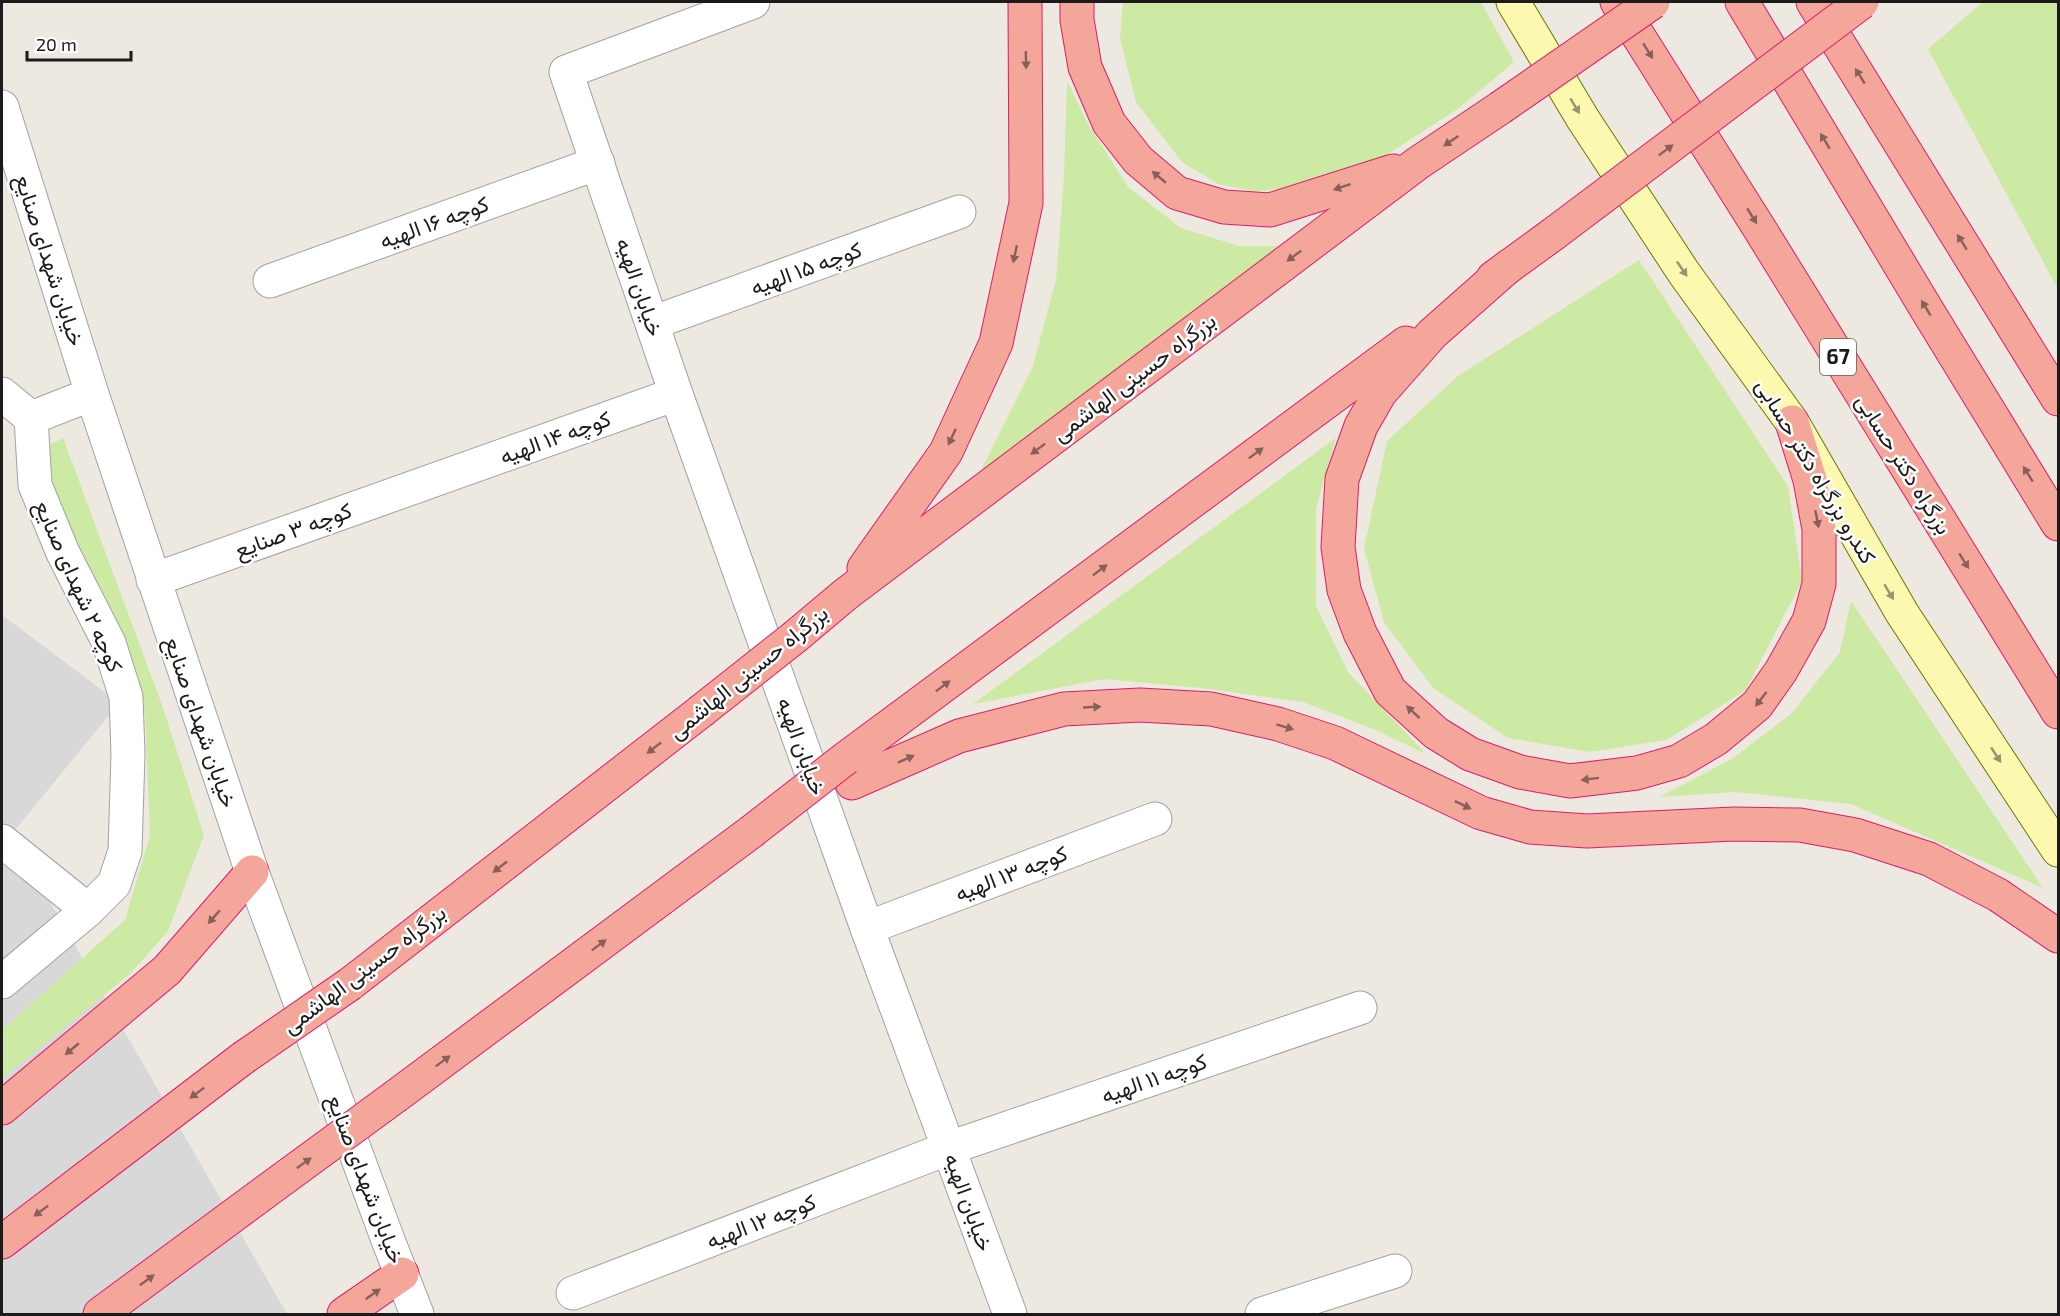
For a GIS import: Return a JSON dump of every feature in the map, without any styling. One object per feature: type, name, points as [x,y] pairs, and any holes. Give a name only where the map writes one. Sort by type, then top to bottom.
[{"type":"highway","points":[[846,594],[946,452],[996,344],[1026,202],[1025,2]]},
{"type":"highway","points":[[1077,2],[1077,20],[1085,67],[1109,123],[1138,160],[1177,193],[1224,207],[1270,210],[1418,163]]},
{"type":"highway","name":"بزرگراه دکتر حسابی","points":[[1617,2],[2058,712]]},
{"type":"highway","name":"بزرگراه حسینی الهاشمی","points":[[2,1242],[243,1058],[350,984],[700,712],[846,594],[1418,163],[1653,2]]},
{"type":"highway","points":[[1742,2],[2058,524]]},
{"type":"highway","points":[[1813,2],[2058,399]]},
{"type":"highway","points":[[100,1314],[751,832],[849,771],[1509,266],[1862,2]]},
{"type":"highway","points":[[1509,266],[1432,334],[1380,393],[1361,426],[1342,479],[1338,547],[1344,590],[1360,633],[1390,691],[1436,733],[1470,754],[1520,772],[1570,781],[1637,773],[1679,761],[1716,739],[1757,705],[1781,671],[1809,621],[1819,584],[1819,529],[1810,480],[1792,422]]},
{"type":"highway","points":[[2004,312],[2058,354]]},
{"type":"highway","points":[[849,771],[959,736],[1064,709],[1140,705],[1211,709],[1278,724],[1335,743],[1481,813],[1530,827],[1587,831],[1734,824],[1800,825],[1855,835],[1929,860],[1998,895],[2058,936]]},
{"type":"highway","points":[[2,1108],[167,970],[252,872]]},
{"type":"highway","points":[[344,1314],[402,1274]]},
{"type":"main road","name":"کندرو بزرگراه دکتر حسابی","points":[[1513,2],[1583,118],[1684,273],[1792,422],[1902,613],[2058,850]]},
{"type":"street","name":"خیابان الهیه","points":[[753,2],[566,72],[676,394],[867,928],[1010,1314]]},
{"type":"street","name":"خیابان شهدای صنایع","points":[[3,114],[153,580],[252,872],[417,1314]]},
{"type":"street","name":"کوچه ۱۶ الهیه","points":[[270,281],[598,163]]},
{"type":"street","name":"کوچه ۱۵ الهیه","points":[[652,323],[959,212]]},
{"type":"street","points":[[2,394],[31,418],[92,394]]},
{"type":"street","name":"کوچه ۱۴ الهیه","points":[[433,480],[676,394]]},
{"type":"street","name":"کوچه ۲ شهدای صنایع","points":[[2,982],[114,884],[125,851],[128,754],[126,697],[109,643],[63,553],[35,485],[31,418]]},
{"type":"street","name":"کوچه ۳ صنایع","points":[[153,580],[433,480]]},
{"type":"street","name":"کوچه ۱۳ الهیه","points":[[867,928],[1155,819]]},
{"type":"street","points":[[2,841],[88,909]]},
{"type":"street","name":"کوچه ۱۱ الهیه","points":[[949,1148],[1360,1008]]},
{"type":"street","name":"کوچه ۱۲ الهیه","points":[[573,1293],[949,1148]]},
{"type":"street","points":[[1262,1314],[1395,1271]]},
{"type":"shaded area","points":[[2,615],[119,703],[2,846]]},
{"type":"shaded area","points":[[2,862],[47,897],[287,1314],[2,1314]]},
{"type":"green space","points":[[1123,2],[1481,2],[1514,62],[1459,108],[1377,161],[1298,188],[1253,191],[1218,184],[1182,162],[1136,102],[1120,39]]},
{"type":"green space","points":[[1983,2],[2058,2],[2058,289],[1928,49]]},
{"type":"green space","points":[[1067,81],[1088,124],[1128,187],[1181,228],[1239,246],[1282,246],[974,484],[1033,366],[1056,280],[1064,176]]},
{"type":"green space","points":[[1639,260],[1788,486],[1802,581],[1745,691],[1666,740],[1590,752],[1508,738],[1433,688],[1384,622],[1364,549],[1387,441],[1458,376]]},
{"type":"green space","points":[[63,438],[162,705],[204,835],[168,931],[131,973],[2,1078],[2,1030],[125,920],[150,835],[145,712],[89,567],[56,508],[48,446]]},
{"type":"green space","points":[[1336,438],[1316,509],[1316,606],[1348,672],[1426,754],[1373,729],[1303,702],[1201,688],[1104,679],[973,704]]},
{"type":"green space","points":[[1851,601],[2043,888],[1851,804],[1736,792],[1659,797],[1732,759],[1792,713],[1840,652]]}]
